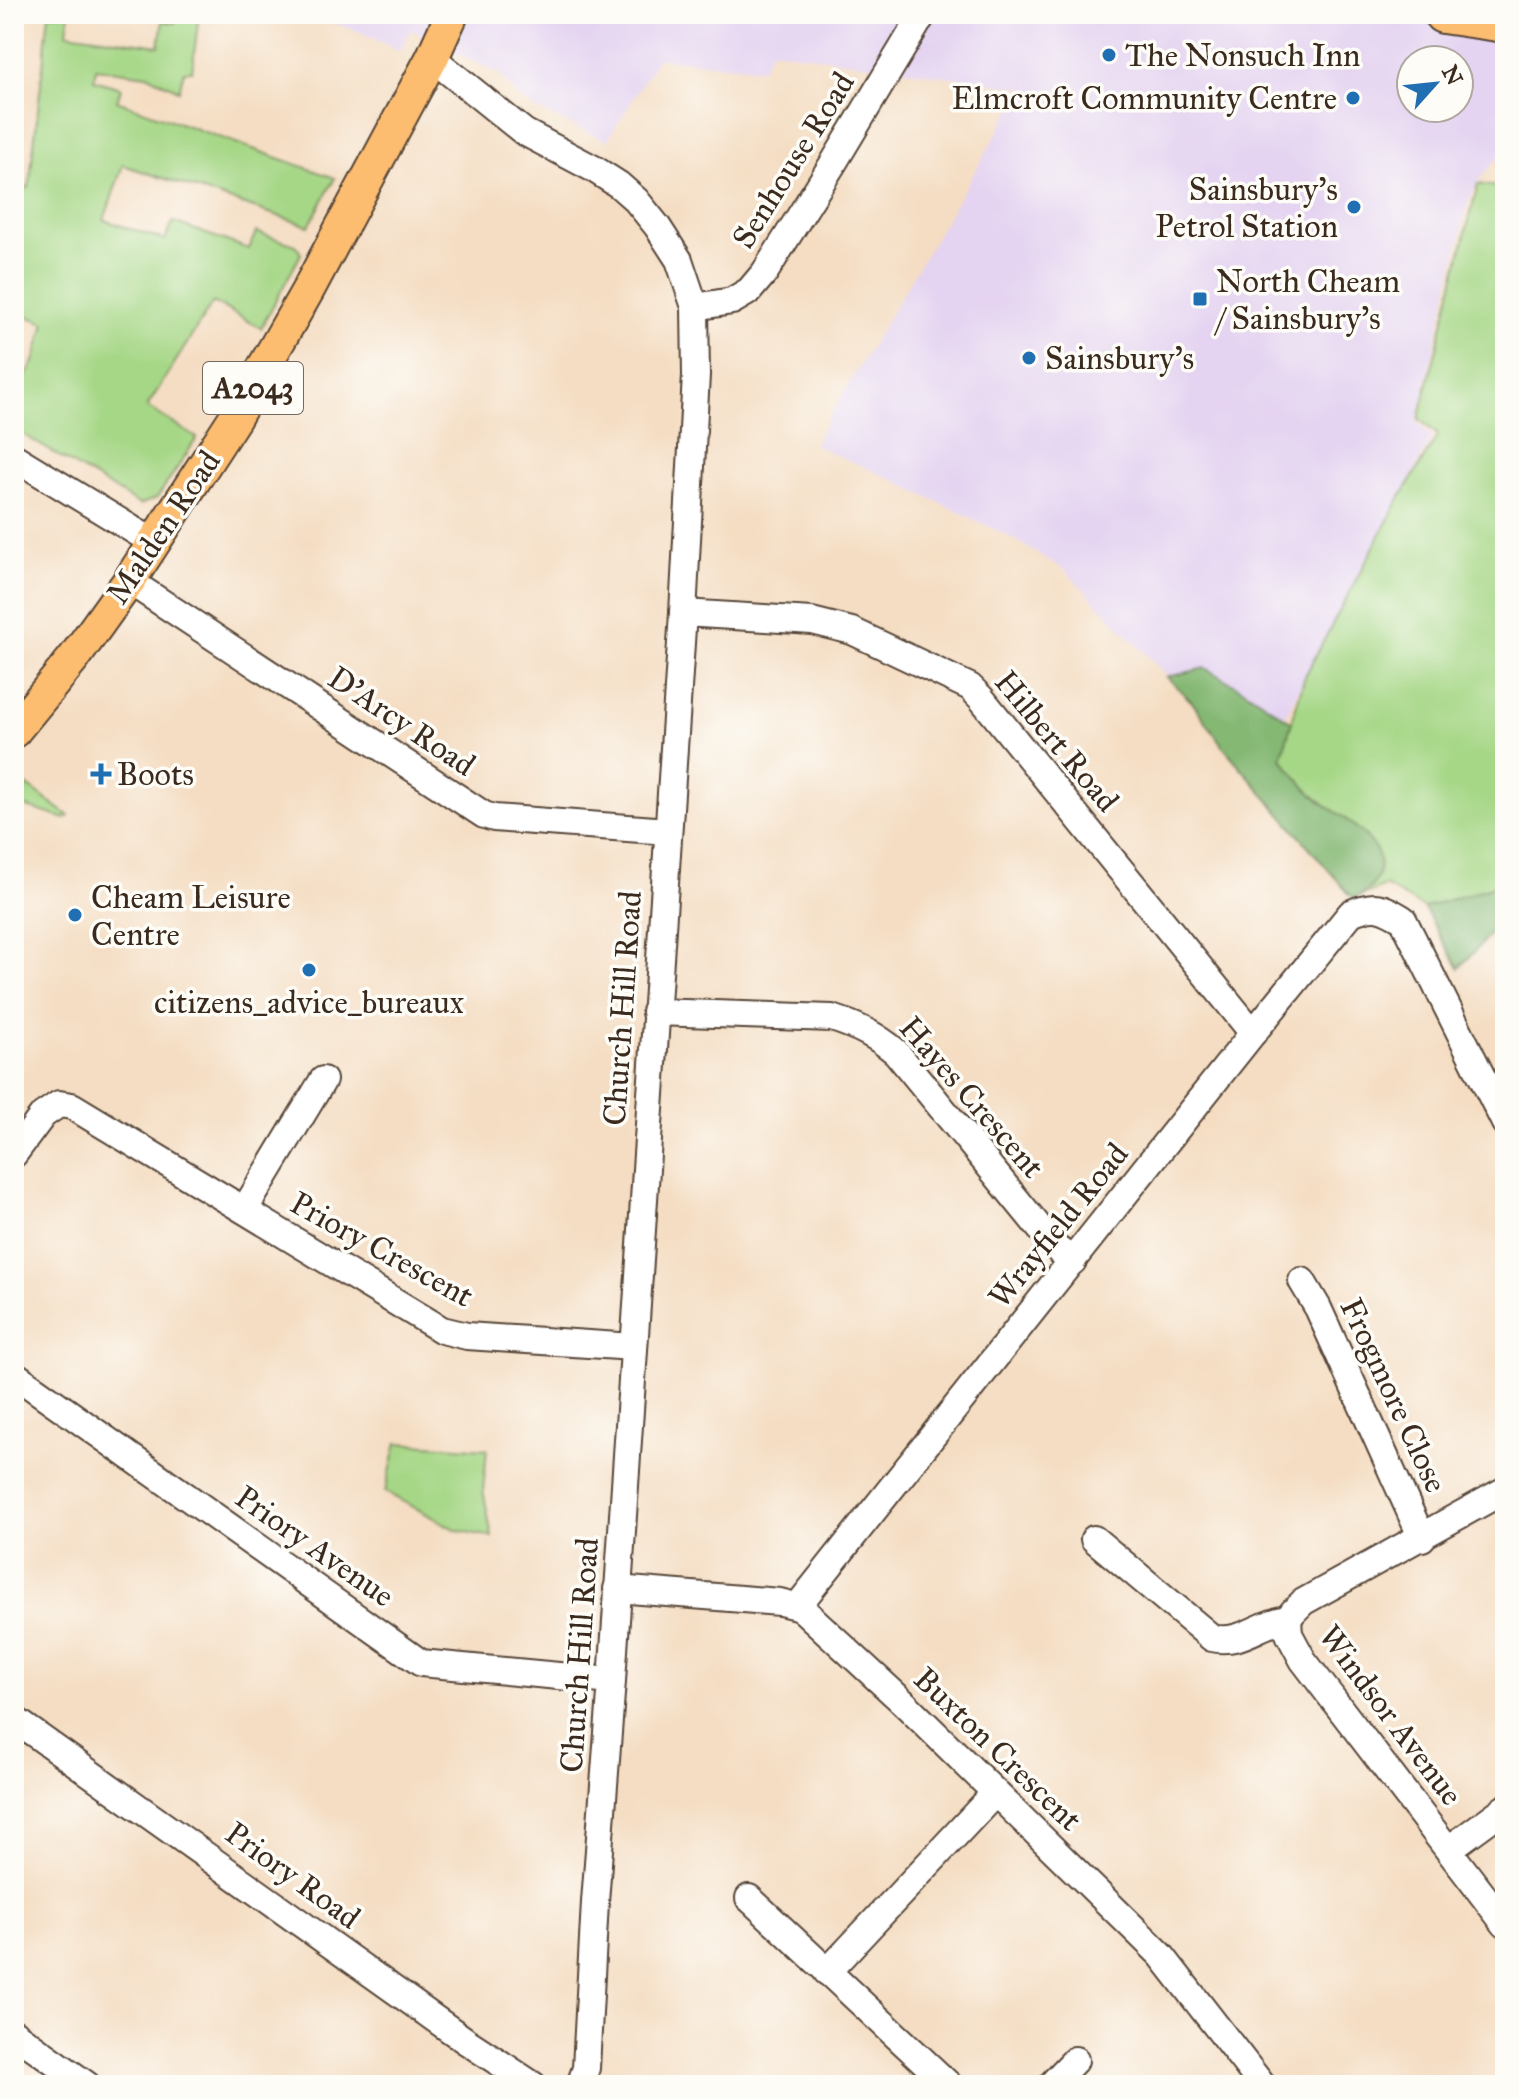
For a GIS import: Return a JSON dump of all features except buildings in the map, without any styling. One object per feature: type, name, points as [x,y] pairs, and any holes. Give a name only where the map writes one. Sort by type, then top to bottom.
[{"type":"highway","points":[[1443,14],[1505,23]]},
{"type":"main road","name":"Malden Road","points":[[14,731],[74,658],[129,581],[234,419],[283,337],[432,58],[452,14]]},
{"type":"street","name":"Senhouse Road","points":[[695,307],[732,301],[749,291],[765,272],[923,14]]},
{"type":"street","name":"Church Hill Road","points":[[432,58],[524,132],[594,169],[636,200],[679,260],[695,307],[696,375],[683,613],[586,2068],[580,2085]]},
{"type":"street","points":[[14,457],[153,542]]},
{"type":"street","name":"D'Arcy Road","points":[[129,581],[484,815],[668,831]]},
{"type":"street","name":"Hilbert Road","points":[[683,613],[831,624],[970,687],[1253,1033]]},
{"type":"street","name":"Wrayfield Road","points":[[800,1607],[804,1598],[1351,913],[1366,907],[1383,907],[1403,919],[1505,1123]]},
{"type":"street","name":"Hayes Crescent","points":[[655,1012],[832,1018],[878,1037],[896,1052],[1056,1248],[1073,1261]]},
{"type":"street","name":"Priory Crescent","points":[[245,1209],[323,1080]]},
{"type":"street","name":"Priory Crescent","points":[[14,1154],[43,1115],[59,1104],[72,1106],[442,1330],[467,1336],[634,1347]]},
{"type":"street","name":"Frogmore Close","points":[[1302,1281],[1318,1308],[1422,1538]]},
{"type":"street","name":"Priory Avenue","points":[[14,1374],[421,1663],[612,1681]]},
{"type":"street","points":[[1094,1539],[1212,1638],[1223,1641],[1274,1621],[1288,1619],[1303,1602],[1505,1490]]},
{"type":"street","points":[[617,1589],[780,1602],[800,1607]]},
{"type":"street","name":"Buxton Crescent","points":[[800,1607],[904,1703],[1161,1955],[1262,2085]]},
{"type":"street","name":"Windsor Avenue","points":[[1288,1619],[1289,1634],[1303,1660],[1505,1924]]},
{"type":"street","name":"Priory Road","points":[[14,1719],[466,2041],[533,2085]]},
{"type":"street","points":[[827,1972],[995,1793]]},
{"type":"street","points":[[1449,1849],[1505,1808]]},
{"type":"street","points":[[749,1898],[949,2085]]},
{"type":"street","points":[[14,2033],[87,2085]]},
{"type":"street","points":[[1051,2085],[1075,2060]]},
{"type":"shaded area","points":[[299,14],[1505,14],[1505,151],[1483,174],[1469,200],[1417,422],[1433,436],[1285,716],[1225,749],[1192,702],[1065,570],[1004,534],[814,445],[1024,88],[771,50],[762,69],[658,58],[607,141],[540,111],[519,98],[500,74],[411,30],[400,51],[351,28]]},
{"type":"green space","points":[[49,14],[69,14],[67,33],[159,46],[163,21],[175,23],[177,14],[199,14],[192,71],[184,71],[179,90],[147,75],[96,68],[94,80],[121,88],[117,101],[335,178],[309,226],[123,165],[104,220],[165,240],[173,222],[249,249],[256,232],[296,245],[301,254],[261,328],[213,302],[147,407],[197,438],[157,498],[140,505],[14,429],[14,373],[24,379],[34,362],[45,323],[14,311],[14,182],[29,188]]},
{"type":"green space","points":[[1478,184],[1505,188],[1505,879],[1491,887],[1424,908],[1385,886],[1355,898],[1281,758],[1305,676],[1395,507],[1438,435],[1419,419]]},
{"type":"green space","points":[[1205,668],[1292,722],[1281,758],[1314,796],[1362,832],[1378,856],[1380,869],[1374,883],[1366,891],[1355,898],[1350,895],[1225,749],[1192,702],[1167,677]]},
{"type":"green space","points":[[14,776],[69,816],[65,819],[14,803]]},
{"type":"green space","points":[[1505,879],[1505,918],[1459,968],[1424,908],[1491,887]]},
{"type":"green space","points":[[397,1443],[487,1449],[483,1490],[492,1537],[457,1530],[385,1492]]},
{"type":"place","name":"The Nonsuch Inn","points":[[1109,55]]},
{"type":"place","name":"Elmcroft Community Centre","points":[[1353,98]]},
{"type":"place","name":"Sainsbury's Petrol Station","points":[[1354,207]]},
{"type":"place","name":"North Cheam / Sainsbury's","points":[[1200,299]]},
{"type":"place","name":"Sainsbury's","points":[[1029,358]]},
{"type":"place","name":"Boots","points":[[101,774]]},
{"type":"place","name":"Cheam Leisure Centre","points":[[75,915]]},
{"type":"place","name":"citizens_advice_bureaux","points":[[309,970]]}]
